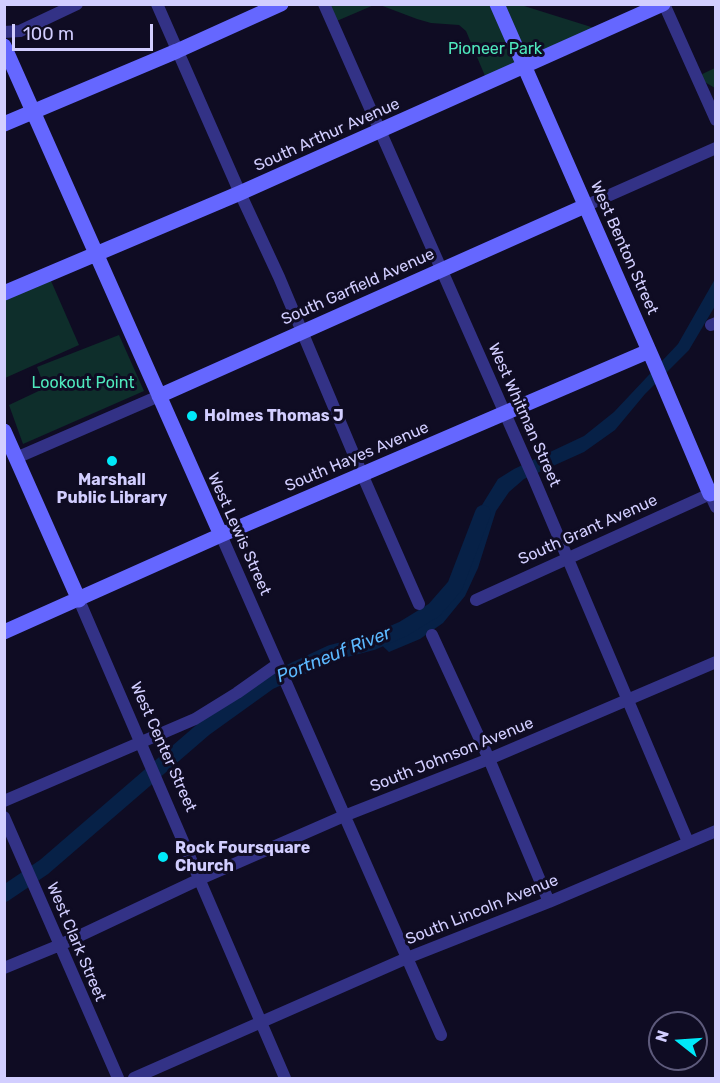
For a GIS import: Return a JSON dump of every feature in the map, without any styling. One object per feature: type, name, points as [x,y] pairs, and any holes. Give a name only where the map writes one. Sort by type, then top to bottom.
[{"type":"street","points":[[4,32],[20,31],[77,4]]},
{"type":"street","points":[[157,4],[272,262],[419,604]]},
{"type":"street","points":[[4,124],[281,4]]},
{"type":"street","name":"West Whitman Street","points":[[324,4],[525,457],[688,842]]},
{"type":"street","name":"West Benton Street","points":[[497,4],[714,498]]},
{"type":"street","points":[[663,4],[716,120]]},
{"type":"street","name":"South Arthur Avenue","points":[[4,293],[240,194],[663,4]]},
{"type":"street","name":"West Lewis Street","points":[[4,46],[441,1035]]},
{"type":"street","name":"South Garfield Avenue","points":[[10,461],[716,148]]},
{"type":"street","name":"South Hayes Avenue","points":[[4,632],[220,535],[505,412],[652,356]]},
{"type":"street","name":"West Center Street","points":[[4,431],[10,461],[79,600],[285,1078]]},
{"type":"street","name":"South Grant Avenue","points":[[476,600],[714,498]]},
{"type":"street","points":[[432,635],[489,759],[549,902]]},
{"type":"street","name":"South Johnson Avenue","points":[[4,968],[60,945],[200,879],[344,816],[489,759],[716,662]]},
{"type":"street","points":[[4,801],[195,719],[278,664]]},
{"type":"street","name":"West Clark Street","points":[[4,817],[118,1078]]},
{"type":"street","name":"South Lincoln Avenue","points":[[134,1078],[407,958],[549,902],[716,831]]},
{"type":"green space","points":[[324,5],[374,5],[332,23]]},
{"type":"green space","name":"Pioneer Park","points":[[380,5],[521,5],[604,31],[488,83],[466,31],[459,25],[431,23]]},
{"type":"green space","points":[[715,68],[715,88],[696,77]]},
{"type":"green space","points":[[48,274],[79,345],[5,378],[4,293]]},
{"type":"green space","name":"Lookout Point","points":[[119,335],[144,391],[23,444],[9,405],[45,388],[37,367]]},
{"type":"water","points":[[715,279],[715,306],[689,350],[645,394],[615,430],[584,452],[524,479],[509,492],[496,511],[478,568],[465,596],[443,623],[420,639],[389,652],[375,639],[423,623],[456,593],[473,559],[477,522],[482,505],[498,479],[584,436],[614,412],[678,344]]},
{"type":"waterway","name":"Portneuf River","points":[[4,894],[44,867],[205,728],[269,682],[331,653],[373,642],[403,629],[434,610],[455,586],[483,513]]},
{"type":"place","name":"Holmes Thomas J","points":[[192,416]]},
{"type":"place","name":"Marshall Public Library","points":[[112,461]]},
{"type":"place","name":"Rock Foursquare Church","points":[[163,857]]}]
